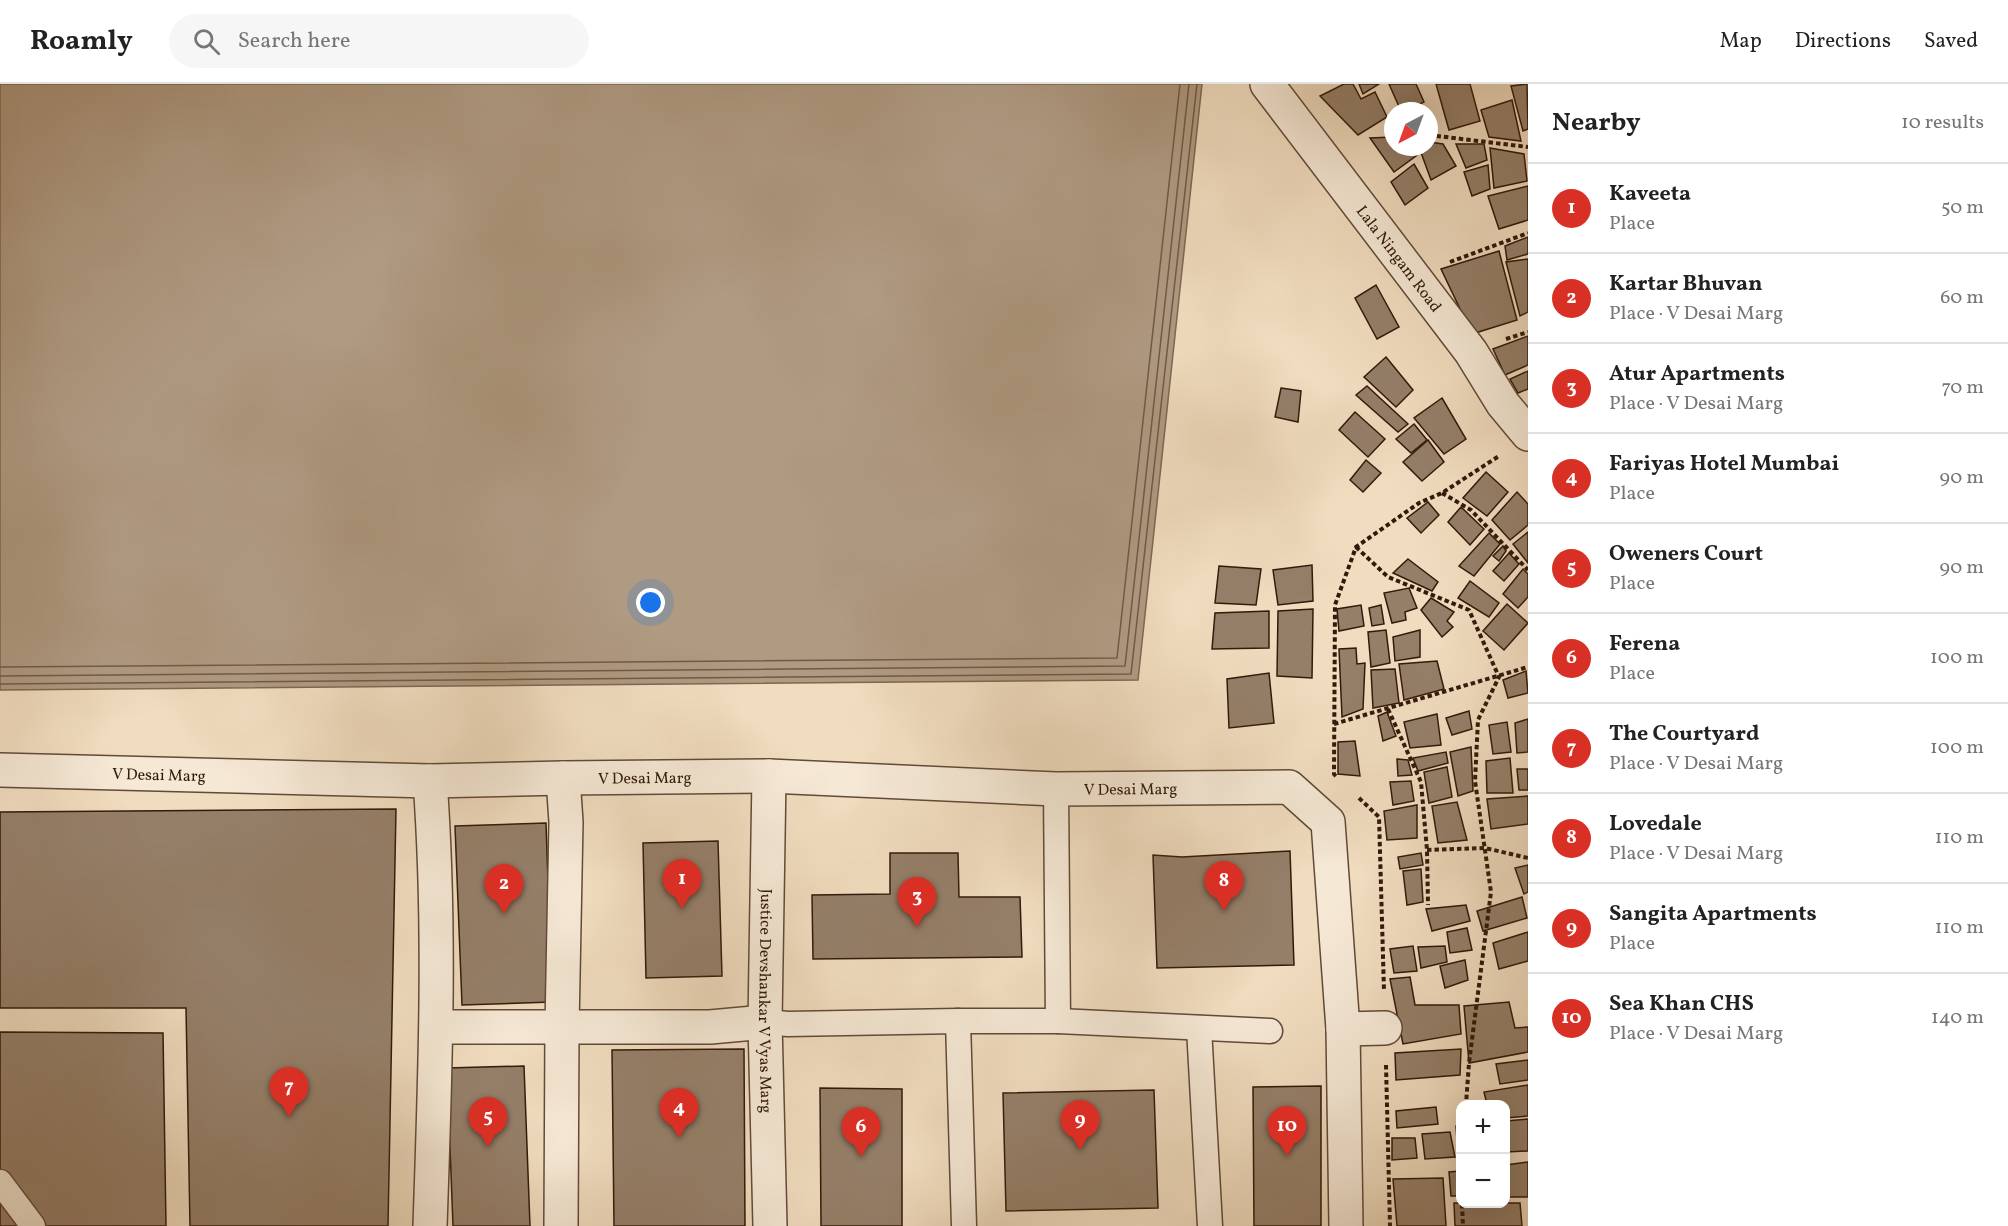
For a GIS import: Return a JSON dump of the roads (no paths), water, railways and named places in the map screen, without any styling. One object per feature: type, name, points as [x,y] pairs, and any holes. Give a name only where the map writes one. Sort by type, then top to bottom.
[{"type":"street","name":"Lala Ningam Road","points":[[1267,84],[1472,352],[1503,404],[1528,434]]},
{"type":"street","name":"V Desai Marg","points":[[0,770],[430,781],[770,776],[1056,789],[1289,787],[1328,822],[1343,1029]]},
{"type":"street","name":"Justice Devshankar V Vyas Marg","points":[[770,776],[765,1022],[770,1226]]},
{"type":"street","points":[[561,1226],[566,822],[563,778]]},
{"type":"street","points":[[430,781],[433,817],[437,1027],[430,1226]]},
{"type":"street","points":[[437,1027],[710,1027],[765,1022]]},
{"type":"street","points":[[1346,1226],[1343,1029],[1385,1028]]},
{"type":"lane","points":[[1056,789],[1059,1021]]},
{"type":"lane","points":[[958,1021],[964,1226]]},
{"type":"lane","points":[[765,1022],[788,1024],[1059,1021],[1270,1031]]},
{"type":"lane","points":[[1199,1028],[1210,1226]]},
{"type":"lane","points":[[0,1182],[33,1226]]},
{"type":"water","points":[[0,84],[1202,84],[1138,680],[0,690]]},
{"type":"place","name":"Kaveeta","points":[[682,909]]},
{"type":"place","name":"Lovedale","points":[[1224,911]]},
{"type":"place","name":"Kartar Bhuvan","points":[[504,914]]},
{"type":"place","name":"Atur Apartments","points":[[917,927]]},
{"type":"place","name":"The Courtyard","points":[[289,1117]]},
{"type":"place","name":"Fariyas Hotel Mumbai","points":[[679,1138]]},
{"type":"place","name":"Oweners Court","points":[[488,1147]]},
{"type":"place","name":"Sangita Apartments","points":[[1080,1150]]},
{"type":"place","name":"Sea Khan CHS","points":[[1287,1156]]},
{"type":"place","name":"Ferena","points":[[861,1157]]}]
